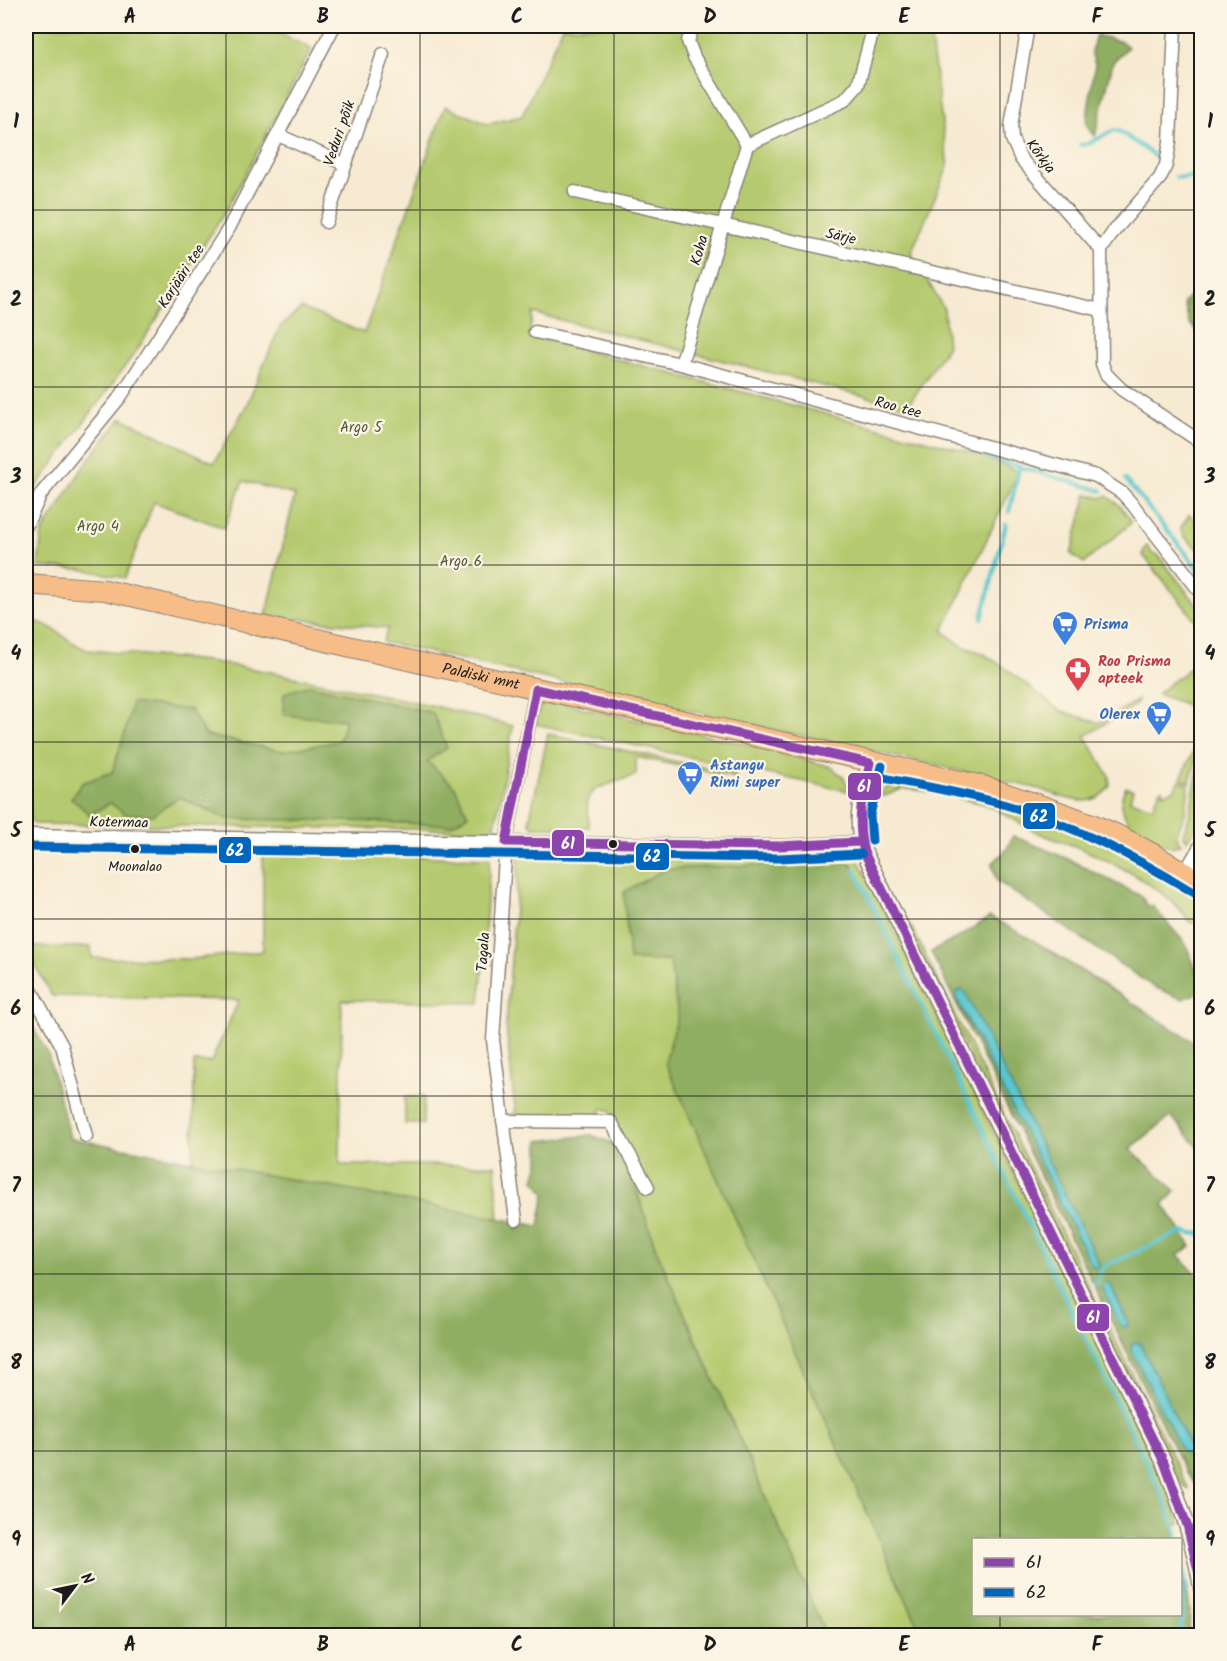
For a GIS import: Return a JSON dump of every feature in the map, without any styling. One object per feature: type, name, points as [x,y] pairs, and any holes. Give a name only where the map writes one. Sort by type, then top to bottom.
[{"type":"main road","name":"Paldiski mnt","points":[[26,584],[105,591],[536,689],[983,786],[1044,806],[1112,833],[1194,878]]},
{"type":"street","name":"Karjääri tee","points":[[26,526],[41,494],[121,396],[229,228],[334,26]]},
{"type":"street","points":[[693,26],[688,41],[694,57],[747,145],[845,100],[858,84],[874,26]]},
{"type":"street","name":"Kõrkja","points":[[1028,26],[1011,126],[1012,139],[1021,159],[1101,250]]},
{"type":"street","points":[[1175,26],[1170,142],[1166,165],[1160,178],[1114,231],[1101,250],[1102,364],[1106,374],[1121,389],[1202,443]]},
{"type":"street","name":"Veduri põik","points":[[326,222],[382,54]]},
{"type":"street","points":[[278,135],[344,164]]},
{"type":"street","name":"Koha","points":[[681,364],[747,145]]},
{"type":"street","name":"Särje","points":[[575,192],[1101,310]]},
{"type":"street","name":"Roo tee","points":[[536,332],[681,364],[1096,476],[1122,493],[1202,594]]},
{"type":"street","name":"Tagala","points":[[516,1220],[493,1040],[506,842],[536,689]]},
{"type":"street","points":[[870,763],[858,814],[860,842],[885,900],[1164,1462],[1189,1526],[1202,1590]]},
{"type":"street","name":"Kotermaa","points":[[26,835],[808,846],[860,842]]},
{"type":"street","points":[[1194,878],[1202,846]]},
{"type":"street","points":[[26,981],[62,1046],[86,1136]]},
{"type":"street","points":[[503,1120],[611,1122],[648,1188]]},
{"type":"green space","points":[[26,26],[264,26],[312,49],[226,210],[137,350],[26,501]]},
{"type":"green space","points":[[563,26],[929,26],[948,167],[911,253],[944,309],[947,347],[907,407],[533,313],[529,336],[975,453],[1019,472],[943,631],[962,646],[982,653],[1004,667],[1059,710],[1098,723],[1138,700],[1137,704],[1085,736],[1109,776],[1110,785],[1103,794],[1086,801],[1066,798],[1036,788],[383,642],[388,628],[266,616],[295,495],[243,481],[224,528],[154,502],[125,578],[81,569],[38,567],[42,533],[88,460],[122,418],[214,463],[246,406],[280,327],[301,308],[364,333],[445,106],[487,124],[522,116]]},
{"type":"green space","points":[[1096,35],[1122,42],[1128,47],[1113,62],[1095,136],[1086,124],[1095,64],[1091,52]]},
{"type":"green space","points":[[1201,284],[1201,335],[1189,323],[1184,302]]},
{"type":"green space","points":[[1087,494],[1101,498],[1107,496],[1119,505],[1131,520],[1130,524],[1084,563],[1071,554]]},
{"type":"green space","points":[[1189,515],[1201,524],[1201,543],[1198,550],[1180,529]]},
{"type":"green space","points":[[1147,546],[1152,553],[1158,555],[1201,610],[1199,625],[1143,555]]},
{"type":"green space","points":[[27,620],[52,628],[87,650],[208,661],[270,672],[430,705],[513,726],[495,826],[488,830],[34,824],[30,818]]},
{"type":"green space","points":[[1201,659],[1201,710],[1157,694]]},
{"type":"green space","points":[[310,685],[433,713],[447,748],[427,761],[455,787],[468,815],[451,825],[227,819],[179,797],[153,815],[125,814],[110,803],[90,815],[71,798],[82,783],[112,772],[132,703],[191,710],[205,735],[282,751],[339,741],[345,720],[283,715],[284,693]]},
{"type":"green space","points":[[552,701],[772,750],[831,767],[843,777],[850,790],[535,724],[540,707]]},
{"type":"green space","points":[[1201,713],[1201,745],[1189,783],[1181,778],[1194,750]]},
{"type":"green space","points":[[548,734],[735,774],[736,778],[636,757],[636,775],[595,789],[587,801],[589,827],[533,827],[529,822]]},
{"type":"green space","points":[[1201,760],[1200,812],[1187,840],[1183,835]]},
{"type":"green space","points":[[1180,780],[1189,786],[1185,814],[1177,832],[1181,844],[1171,847],[1133,827],[1124,814],[1122,798],[1126,787],[1133,790],[1130,800],[1153,807],[1160,790],[1162,789],[1163,793],[1174,790]]},
{"type":"green space","points":[[892,785],[925,787],[995,802],[1043,817],[1120,849],[1201,895],[1199,903],[1201,907],[1193,923],[1190,922],[1167,897],[1152,886],[1088,851],[1047,837],[985,804],[913,789],[901,789],[885,796],[878,796]]},
{"type":"green space","points":[[1013,836],[1066,858],[1141,896],[1185,943],[1201,981],[1201,989],[1182,999],[1154,987],[997,881],[992,864],[1007,849]]},
{"type":"green space","points":[[847,851],[855,854],[878,897],[1159,1468],[1180,1523],[1175,1525],[855,869],[847,861],[625,893],[629,960],[670,961],[678,1016],[666,1063],[922,1635],[826,1635],[656,1249],[610,1110],[601,1109],[599,1119],[516,1117],[506,1025],[519,857],[522,853],[627,853],[629,860],[637,860],[638,853],[813,855]]},
{"type":"green space","points":[[263,854],[490,858],[480,1003],[342,1000],[340,1165],[495,1165],[499,1219],[193,1162],[194,1062],[211,1062],[239,1000],[52,996],[29,954],[28,947],[91,947],[92,958],[191,959],[263,951]]},
{"type":"green space","points":[[847,861],[855,869],[1175,1525],[1177,1538],[972,1538],[972,1616],[1182,1616],[1182,1564],[1190,1609],[1189,1635],[922,1635],[665,1062],[678,1016],[670,961],[629,960],[624,892],[665,869]]},
{"type":"green space","points":[[990,917],[1036,942],[1194,1042],[1201,1050],[1201,1150],[1171,1116],[1130,1149],[1176,1191],[1163,1204],[1191,1246],[1178,1255],[1201,1279],[1202,1479],[1195,1484],[1184,1469],[931,952]]},
{"type":"green space","points":[[910,924],[1189,1490],[1181,1484],[905,925]]},
{"type":"green space","points":[[26,1014],[48,1054],[70,1138],[539,1226],[545,1193],[534,1179],[539,1163],[539,1141],[591,1135],[622,1146],[656,1249],[826,1635],[26,1635]]},
{"type":"green space","points":[[405,1097],[424,1097],[423,1124],[405,1124]]},
{"type":"water","points":[[961,990],[965,992],[1099,1267],[1092,1266],[956,997],[957,992]]},
{"type":"water","points":[[1106,1283],[1110,1284],[1128,1326],[1120,1325],[1102,1288]]},
{"type":"water","points":[[1140,1343],[1191,1449],[1190,1453],[1183,1453],[1131,1349],[1132,1344]]},
{"type":"waterway","points":[[1080,145],[1088,144],[1114,130],[1121,132],[1156,157]]},
{"type":"waterway","points":[[1176,177],[1202,178]]},
{"type":"waterway","points":[[987,457],[1102,491]]},
{"type":"waterway","points":[[1009,512],[1020,466]]},
{"type":"waterway","points":[[1125,479],[1202,573]]},
{"type":"waterway","points":[[982,618],[1006,524]]},
{"type":"waterway","points":[[1199,790],[1202,782]]},
{"type":"waterway","points":[[855,869],[1157,1484],[1175,1525],[1178,1538]]},
{"type":"waterway","points":[[1094,1284],[1098,1281],[1105,1266],[1174,1235],[1185,1232],[1202,1233]]},
{"type":"waterway","points":[[1180,1636],[1184,1604],[1182,1562]]},
{"type":"transit line","name":"61","points":[[860,842],[779,846],[506,842],[536,689],[870,763],[861,807],[860,829],[864,852],[1164,1462],[1187,1525],[1202,1587]]},
{"type":"transit line","name":"62","points":[[872,841],[870,815],[882,766]]},
{"type":"transit line","name":"62","points":[[868,775],[972,796],[1056,822],[1104,843],[1196,894]]},
{"type":"transit line","name":"62","points":[[26,847],[779,858],[861,854]]},
{"type":"place","name":"Prisma","points":[[1065,647]]},
{"type":"place","name":"Roo Prisma apteek","points":[[1078,693]]},
{"type":"place","name":"Olerex","points":[[1159,737]]},
{"type":"place","name":"Astangu Rimi super","points":[[690,797]]},
{"type":"place","name":"Moonalao","points":[[135,849]]},
{"type":"park label","name":"Argo 5","points":[[361,427]]},
{"type":"park label","name":"Argo 4","points":[[98,526]]},
{"type":"park label","name":"Argo 6","points":[[461,561]]}]
